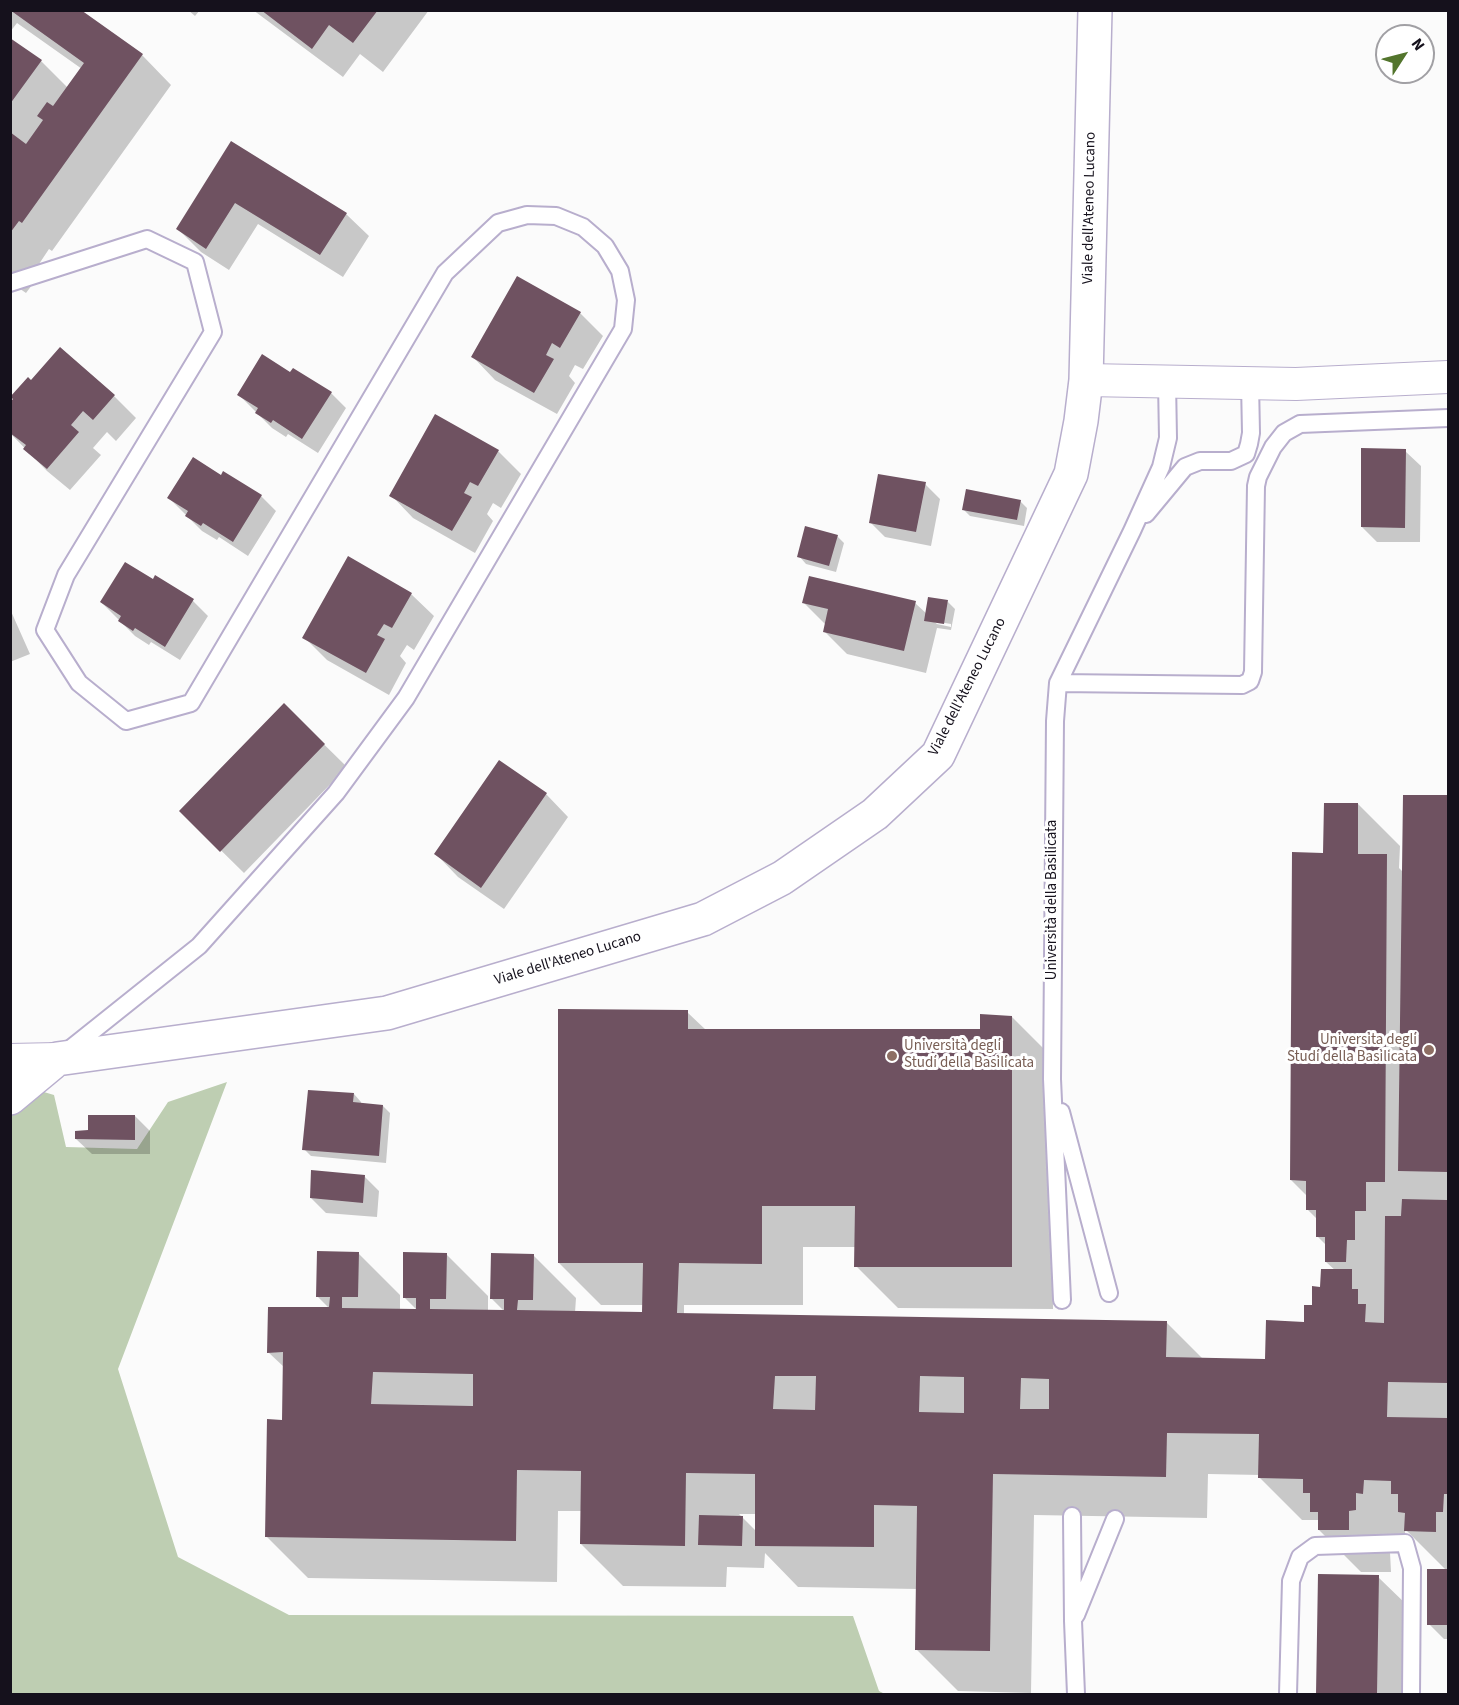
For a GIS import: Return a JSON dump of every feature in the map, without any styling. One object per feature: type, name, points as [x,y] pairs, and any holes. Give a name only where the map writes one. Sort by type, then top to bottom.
[{"type":"street","name":"Viale dell'Ateneo Lucano","points":[[57,1059],[387,1013],[703,919],[782,879],[875,814],[938,755],[1071,474],[1086,380],[1095,10]]},
{"type":"street","points":[[1086,380],[1296,384],[1449,377]]},
{"type":"street","points":[[10,1060],[57,1059]]},
{"type":"street","points":[[10,1098],[57,1059]]},
{"type":"lane","points":[[10,284],[147,239],[195,262],[213,332],[66,575],[45,630],[79,683],[126,721],[191,702],[445,273],[498,223],[526,215],[556,216],[583,227],[605,246],[620,271],[626,300],[623,329],[418,678],[406,698],[336,793],[199,946],[57,1059]]},
{"type":"lane","points":[[1167,382],[1168,438],[1161,467],[1058,683],[1242,685],[1250,681],[1253,672],[1256,486],[1273,447],[1284,433],[1300,424],[1449,418]]},
{"type":"lane","points":[[1132,531],[1185,467],[1200,461],[1232,461],[1246,454],[1251,433],[1250,383]]},
{"type":"lane","name":"Università della Basilicata","points":[[1058,683],[1055,721],[1052,1079],[1062,1300]]},
{"type":"lane","name":"Università della Basilicata","points":[[1052,1079],[1109,1293]]},
{"type":"lane","points":[[1072,1516],[1076,1695]]},
{"type":"lane","points":[[1073,1621],[1115,1519]]},
{"type":"lane","points":[[1288,1695],[1292,1581],[1300,1557],[1315,1545],[1405,1543],[1412,1568],[1411,1695]]},
{"type":"green space","points":[[10,1082],[54,1095],[66,1147],[137,1149],[168,1102],[227,1082],[118,1369],[178,1557],[289,1615],[853,1616],[879,1691],[885,1694],[11,1694]]},
{"type":"building","points":[[10,10],[81,10],[143,54],[22,223],[19,221],[10,233],[10,132],[26,144],[43,120],[37,116],[47,102],[53,106],[84,63]]},
{"type":"building","points":[[261,10],[378,10],[353,43],[329,25],[312,49]]},
{"type":"building","points":[[10,38],[42,60],[10,104]]},
{"type":"building","points":[[231,141],[347,213],[320,255],[235,203],[206,249],[176,229]]},
{"type":"building","points":[[517,276],[581,312],[560,348],[552,343],[546,355],[554,359],[534,393],[471,357]]},
{"type":"building","points":[[60,347],[115,395],[93,420],[83,411],[71,425],[79,432],[47,469],[23,449],[26,445],[10,433],[10,402],[13,399],[10,397],[28,377],[31,380]]},
{"type":"building","points":[[262,354],[290,372],[293,368],[332,392],[302,439],[273,420],[271,423],[255,413],[258,408],[237,395]]},
{"type":"building","points":[[435,414],[499,450],[478,486],[470,482],[464,493],[472,497],[452,531],[389,496]]},
{"type":"building","points":[[1361,448],[1406,449],[1405,528],[1361,527]]},
{"type":"building","points":[[193,457],[221,475],[223,471],[262,495],[233,542],[203,523],[201,526],[185,516],[188,511],[167,498]]},
{"type":"building","points":[[878,474],[926,482],[916,532],[869,523]]},
{"type":"building","points":[[966,489],[1021,500],[1017,520],[962,510]]},
{"type":"building","points":[[805,526],[838,535],[829,566],[797,557]]},
{"type":"building","points":[[348,556],[412,593],[392,628],[384,624],[377,635],[385,639],[366,673],[302,638]]},
{"type":"building","points":[[125,562],[153,579],[155,575],[194,599],[165,647],[135,628],[133,631],[118,621],[121,616],[100,602]]},
{"type":"building","points":[[809,576],[916,601],[904,651],[823,632],[828,609],[802,603]]},
{"type":"building","points":[[928,597],[948,600],[944,624],[924,621]]},
{"type":"building","points":[[284,703],[325,744],[220,852],[179,811]]},
{"type":"building","points":[[499,760],[547,793],[481,888],[434,854]]},
{"type":"building","points":[[1403,795],[1448,795],[1448,1172],[1398,1171]]},
{"type":"building","points":[[1324,803],[1358,803],[1358,854],[1387,854],[1385,1182],[1366,1182],[1366,1211],[1355,1211],[1355,1240],[1347,1240],[1346,1262],[1325,1262],[1325,1237],[1316,1237],[1316,1210],[1306,1210],[1306,1181],[1290,1180],[1292,852],[1323,853]]},
{"type":"building","points":[[558,1009],[688,1010],[688,1029],[980,1029],[980,1014],[1012,1016],[1012,1267],[854,1267],[855,1206],[762,1206],[762,1264],[679,1263],[677,1313],[1167,1321],[1166,1357],[1265,1359],[1266,1320],[1304,1322],[1304,1305],[1312,1305],[1312,1286],[1320,1287],[1321,1269],[1352,1269],[1352,1289],[1358,1289],[1358,1304],[1366,1304],[1365,1322],[1384,1323],[1385,1216],[1401,1216],[1402,1199],[1447,1200],[1448,1383],[1388,1382],[1387,1417],[1448,1418],[1448,1494],[1444,1494],[1443,1512],[1436,1512],[1436,1532],[1404,1531],[1405,1513],[1398,1512],[1398,1494],[1391,1494],[1391,1481],[1364,1480],[1363,1494],[1356,1493],[1356,1510],[1349,1511],[1349,1530],[1318,1530],[1318,1512],[1310,1512],[1310,1493],[1303,1493],[1303,1479],[1258,1478],[1259,1434],[1167,1433],[1166,1477],[993,1474],[990,1651],[915,1650],[917,1506],[874,1505],[874,1547],[755,1546],[755,1474],[686,1473],[685,1546],[580,1544],[581,1471],[517,1470],[516,1541],[265,1537],[267,1419],[282,1420],[283,1352],[267,1353],[268,1307],[329,1307],[330,1297],[316,1297],[317,1251],[359,1252],[358,1297],[342,1297],[342,1308],[416,1309],[416,1298],[403,1298],[403,1252],[447,1253],[446,1299],[430,1299],[430,1309],[504,1310],[504,1299],[490,1299],[491,1253],[534,1254],[533,1300],[518,1300],[517,1310],[642,1312],[643,1263],[558,1263]],"holes":[[[373,1372],[473,1374],[473,1406],[371,1404]],[[775,1376],[816,1376],[815,1410],[773,1409]],[[920,1376],[964,1377],[964,1413],[919,1412]],[[1021,1378],[1049,1379],[1049,1409],[1020,1409]]]},
{"type":"building","points":[[308,1090],[354,1093],[353,1102],[383,1105],[379,1156],[302,1150]]},
{"type":"building","points":[[88,1115],[135,1115],[135,1140],[75,1139],[75,1131],[88,1130]]},
{"type":"building","points":[[311,1170],[365,1175],[363,1203],[310,1198]]},
{"type":"building","points":[[699,1515],[743,1516],[742,1546],[698,1545]]},
{"type":"building","points":[[1427,1569],[1448,1569],[1448,1625],[1427,1625]]},
{"type":"building","points":[[1318,1574],[1379,1575],[1377,1694],[1316,1694]]},
{"type":"place","name":"Universita degli Studi della Basilicata","points":[[1429,1050]]},
{"type":"place","name":"Università degli Studi della Basilicata","points":[[892,1056]]}]
